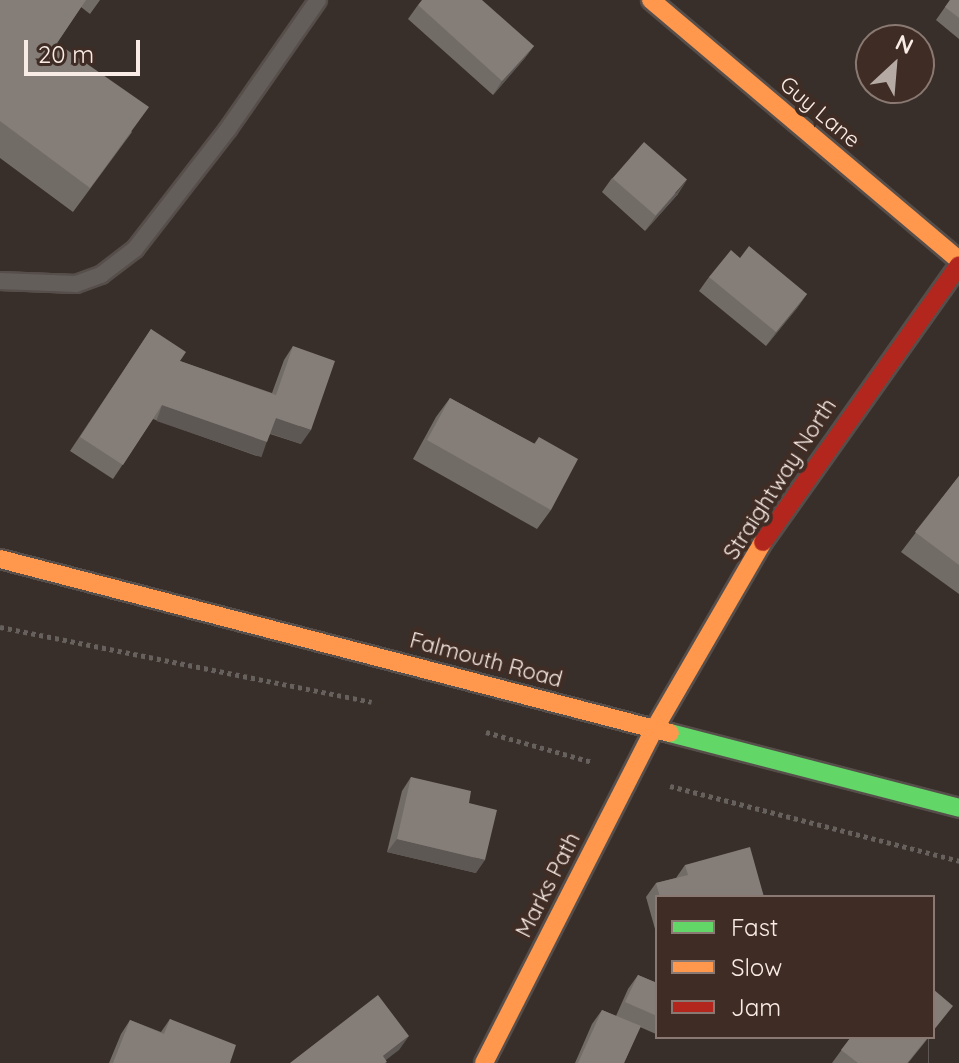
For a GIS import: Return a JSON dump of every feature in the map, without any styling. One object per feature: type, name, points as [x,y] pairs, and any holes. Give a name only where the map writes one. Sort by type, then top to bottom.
[{"type":"street","name":"Guy Lane","points":[[651,0],[959,262]]},
{"type":"street","name":"Straightway North","points":[[655,728],[771,529],[959,262]]},
{"type":"street","name":"Falmouth Road","points":[[0,559],[959,808]]},
{"type":"street","name":"Marks Path","points":[[484,1063],[655,728]]},
{"type":"lane","points":[[0,281],[76,284],[101,275],[135,249],[228,129],[318,0]]},
{"type":"path","points":[[0,627],[378,703]]},
{"type":"path","points":[[481,730],[631,775],[959,861]]},
{"type":"building","points":[[0,0],[86,0],[57,43],[149,107],[90,188],[0,121]]},
{"type":"building","points":[[422,0],[482,0],[534,46],[502,81],[418,5]]},
{"type":"building","points":[[950,0],[959,0],[959,18],[945,7]]},
{"type":"building","points":[[644,142],[687,179],[656,216],[613,178]]},
{"type":"building","points":[[749,246],[807,294],[776,332],[709,277],[731,250],[740,258]]},
{"type":"building","points":[[151,329],[186,352],[180,361],[276,395],[293,346],[335,361],[311,430],[276,418],[267,442],[162,405],[123,465],[80,437]]},
{"type":"building","points":[[450,398],[535,444],[539,437],[578,459],[551,510],[427,440]]},
{"type":"building","points":[[959,476],[959,565],[915,532]]},
{"type":"building","points":[[411,777],[471,791],[469,803],[497,810],[485,860],[397,839]]},
{"type":"building","points":[[750,847],[763,895],[659,895],[656,883],[688,875],[685,865]]},
{"type":"building","points":[[638,975],[655,982],[655,1015],[625,1002]]},
{"type":"building","points":[[935,991],[953,1006],[935,1028]]},
{"type":"building","points":[[378,995],[409,1036],[383,1056],[387,1062],[290,1063]]},
{"type":"building","points":[[602,1010],[641,1026],[624,1063],[578,1063]]},
{"type":"building","points":[[170,1019],[236,1045],[230,1063],[113,1063],[130,1020],[164,1034]]},
{"type":"building","points":[[849,1039],[926,1039],[907,1063],[858,1063],[841,1050]]},
{"type":"traffic: fast","points":[[670,733],[959,808]]},
{"type":"traffic: slow","points":[[651,0],[959,260]]},
{"type":"traffic: slow","points":[[484,1063],[655,728],[763,542]]},
{"type":"traffic: slow","points":[[0,559],[670,733]]},
{"type":"traffic: jam","points":[[763,542],[959,265]]}]
